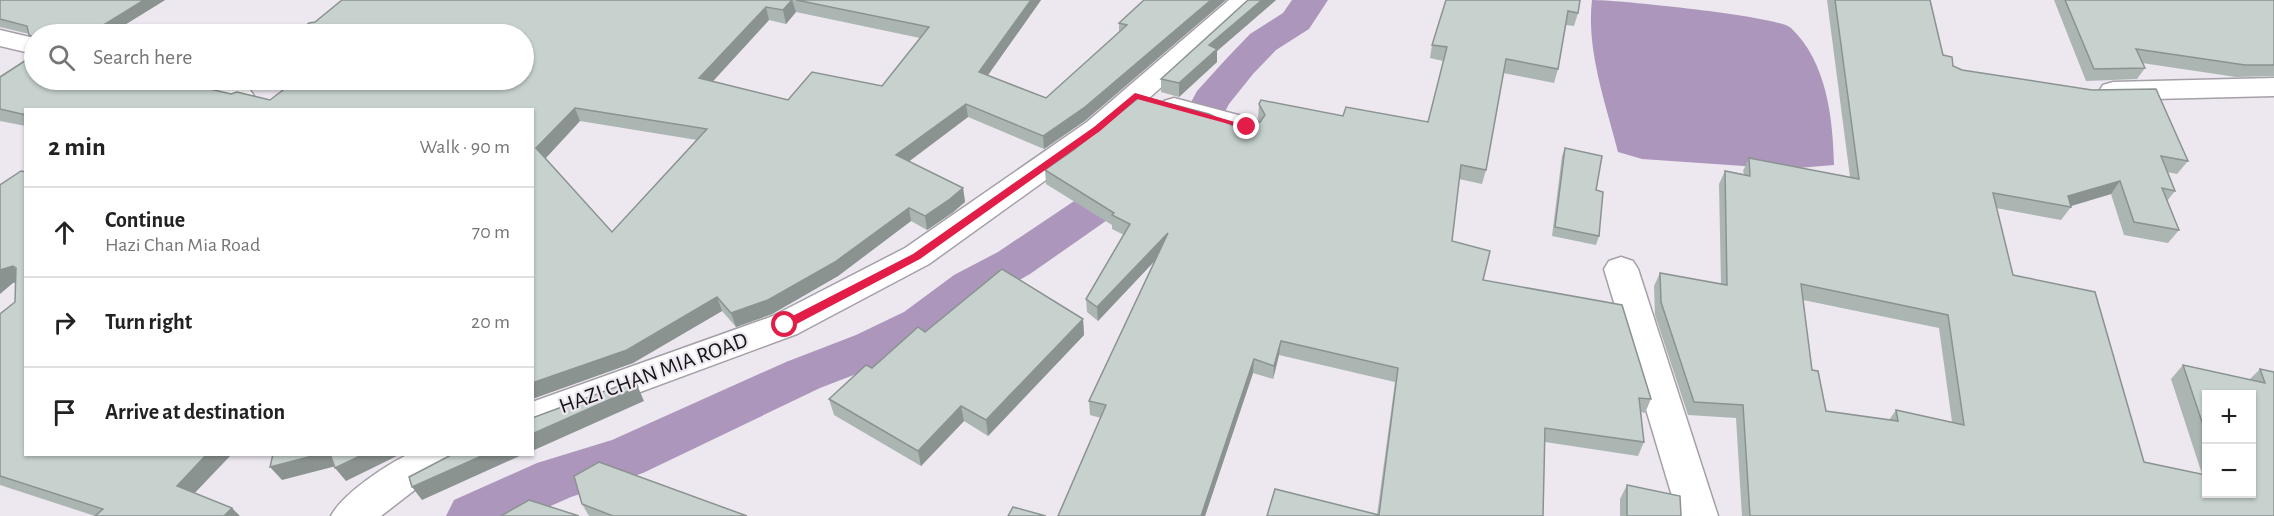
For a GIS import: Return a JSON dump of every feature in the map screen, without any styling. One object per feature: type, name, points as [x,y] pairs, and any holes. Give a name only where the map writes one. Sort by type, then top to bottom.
[{"type":"street","name":"HAZI CHAN MIA ROAD","points":[[534,416],[785,325],[917,256],[1097,129],[1245,0]]},
{"type":"street","points":[[0,38],[24,44]]},
{"type":"street","points":[[2083,92],[2274,87]]},
{"type":"street","points":[[218,90],[240,95]]},
{"type":"street","points":[[1135,96],[1247,127]]},
{"type":"street","points":[[1621,269],[1698,516]]},
{"type":"street","points":[[351,516],[411,471],[444,456]]},
{"type":"shaded area","points":[[1592,0],[1729,14],[1780,23],[1791,28],[1813,57],[1826,92],[1832,129],[1834,165],[1786,169],[1642,159],[1618,152],[1594,57]]},
{"type":"building","points":[[0,0],[144,0],[105,24],[24,25],[0,19]]},
{"type":"building","points":[[342,0],[792,0],[783,10],[766,7],[699,78],[788,100],[812,72],[882,86],[929,27],[796,0],[1031,0],[979,72],[1046,98],[1127,25],[1119,23],[1144,0],[1211,0],[1085,107],[1043,136],[966,104],[896,155],[963,188],[925,216],[909,208],[835,262],[768,300],[731,313],[717,297],[627,350],[534,382],[534,108],[24,108],[24,115],[0,109],[0,77],[24,61],[24,90],[214,90],[231,94],[237,92],[270,100],[283,90],[534,90],[534,24],[309,23],[315,22]],"holes":[[[575,108],[707,129],[612,232],[536,148]]]},
{"type":"building","points":[[1248,0],[1262,0],[1209,45],[1217,49],[1179,83],[1161,79]]},
{"type":"building","points":[[1446,0],[1580,0],[1578,13],[1568,11],[1558,69],[1506,59],[1486,170],[1461,165],[1452,241],[1490,251],[1483,280],[1622,305],[1651,399],[1639,398],[1644,442],[1545,428],[1543,516],[1267,516],[1275,489],[1379,515],[1398,368],[1281,341],[1274,366],[1254,359],[1201,516],[1058,516],[1106,405],[1089,401],[1168,233],[1097,307],[1086,299],[1130,224],[1112,215],[1114,213],[1045,170],[1141,96],[1209,114],[1248,133],[1252,124],[1260,122],[1265,115],[1259,104],[1261,100],[1343,116],[1346,107],[1428,122],[1447,47],[1432,45]]},
{"type":"building","points":[[1835,0],[1930,0],[1943,55],[1952,57],[1953,66],[1962,70],[2092,90],[2156,89],[2188,161],[2161,156],[2175,191],[2162,188],[2179,230],[2134,222],[2120,181],[2068,196],[2071,207],[1993,193],[2013,275],[2095,292],[2144,462],[2202,474],[2202,498],[2256,498],[2256,390],[2202,390],[2202,422],[2183,365],[2265,383],[2260,369],[2274,372],[2274,516],[1750,516],[1743,405],[1694,402],[1661,302],[1660,273],[1727,285],[1725,171],[1750,176],[1749,158],[1859,179]],"holes":[[[1801,284],[1948,315],[1964,425],[1896,410],[1898,421],[1826,411],[1818,371],[1812,370]]]},
{"type":"building","points":[[2065,0],[2274,0],[2274,65],[2245,65],[2136,49],[2145,68],[2094,69]]},
{"type":"building","points":[[1565,148],[1602,156],[1596,190],[1603,192],[1599,236],[1555,227]]},
{"type":"building","points":[[21,171],[24,172],[24,456],[205,456],[177,486],[232,508],[224,516],[95,516],[103,509],[0,476],[0,314],[15,302],[16,268],[13,266],[0,270],[0,185]]},
{"type":"building","points":[[1002,269],[1083,319],[986,420],[961,406],[918,451],[829,399],[866,365],[872,368],[918,327],[925,332]]},
{"type":"building","points":[[635,380],[638,387],[534,433],[534,417]]},
{"type":"building","points":[[273,456],[312,456],[270,467]]},
{"type":"building","points":[[331,456],[360,456],[335,468]]},
{"type":"building","points":[[449,456],[482,456],[412,487],[409,477]]},
{"type":"building","points":[[599,462],[747,516],[613,516],[582,504],[574,476]]},
{"type":"building","points":[[1627,485],[1680,496],[1681,516],[1627,516]]},
{"type":"building","points":[[529,500],[579,516],[501,516]]},
{"type":"building","points":[[1013,507],[1046,516],[1008,516]]},
{"type":"waterway","points":[[473,516],[556,479],[625,458],[803,375],[873,348],[921,324],[970,287],[1014,263],[1131,183],[1197,130],[1211,100],[1240,66],[1263,42],[1296,21],[1310,0]]},
{"type":"route","points":[[785,325],[917,256],[1097,129],[1135,96],[1247,127]]}]
